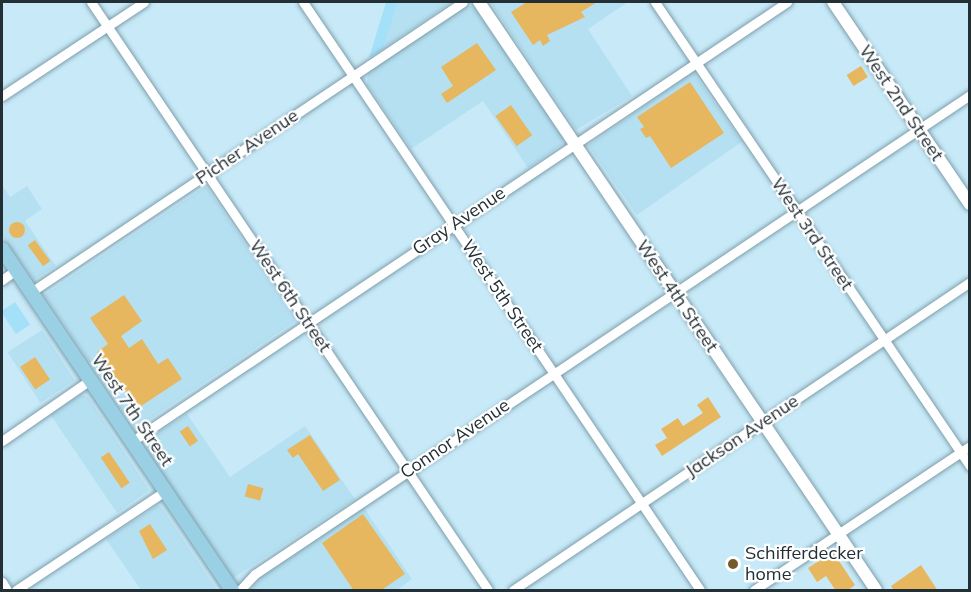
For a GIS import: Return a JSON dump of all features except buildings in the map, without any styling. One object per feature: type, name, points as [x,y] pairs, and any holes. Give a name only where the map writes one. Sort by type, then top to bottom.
[{"type":"main road","name":"West 7th Street","points":[[2,249],[232,591]]},
{"type":"street","name":"West 6th Street","points":[[91,2],[488,591]]},
{"type":"street","points":[[2,96],[144,2]]},
{"type":"street","name":"West 5th Street","points":[[303,2],[700,591]]},
{"type":"street","name":"Picher Avenue","points":[[31,292],[463,2]]},
{"type":"street","name":"West 4th Street","points":[[479,2],[876,591]]},
{"type":"street","name":"West 3rd Street","points":[[655,2],[969,466]]},
{"type":"street","name":"Gray Avenue","points":[[131,442],[787,2]]},
{"type":"street","name":"West 2nd Street","points":[[833,2],[969,204]]},
{"type":"street","name":"Connor Avenue","points":[[240,591],[255,574],[969,95]]},
{"type":"street","points":[[2,280],[16,270]]},
{"type":"street","name":"Jackson Avenue","points":[[513,591],[969,282]]},
{"type":"street","points":[[2,441],[90,380]]},
{"type":"street","points":[[754,591],[839,536],[969,446]]},
{"type":"street","points":[[16,591],[165,491]]},
{"type":"street","points":[[2,582],[7,591]]},
{"type":"shaded area","points":[[386,2],[398,2],[383,49],[369,58]]},
{"type":"shaded area","points":[[398,2],[452,2],[383,49]]},
{"type":"shaded area","points":[[490,2],[628,2],[588,29],[632,96],[576,130]]},
{"type":"shaded area","points":[[466,5],[475,8],[563,138],[561,145],[528,168],[483,101],[411,149],[367,84],[368,72]]},
{"type":"shaded area","points":[[693,72],[742,142],[637,215],[588,145]]},
{"type":"shaded area","points":[[2,185],[10,197],[27,186],[42,209],[25,221],[56,266],[34,280],[2,236]]},
{"type":"shaded area","points":[[206,186],[297,320],[135,429],[44,295]]},
{"type":"shaded area","points":[[15,302],[30,324],[16,334],[2,313]]},
{"type":"shaded area","points":[[42,330],[75,380],[40,403],[8,352]]},
{"type":"shaded area","points":[[81,394],[88,397],[149,490],[117,513],[50,414]]},
{"type":"shaded area","points":[[187,414],[230,477],[305,426],[355,499],[233,578],[144,446],[145,441]]},
{"type":"shaded area","points":[[158,505],[217,590],[141,590],[106,539]]},
{"type":"shaded area","points":[[364,508],[412,579],[397,590],[250,590],[264,574]]},
{"type":"place","name":"Schifferdecker home","points":[[733,564]]}]
